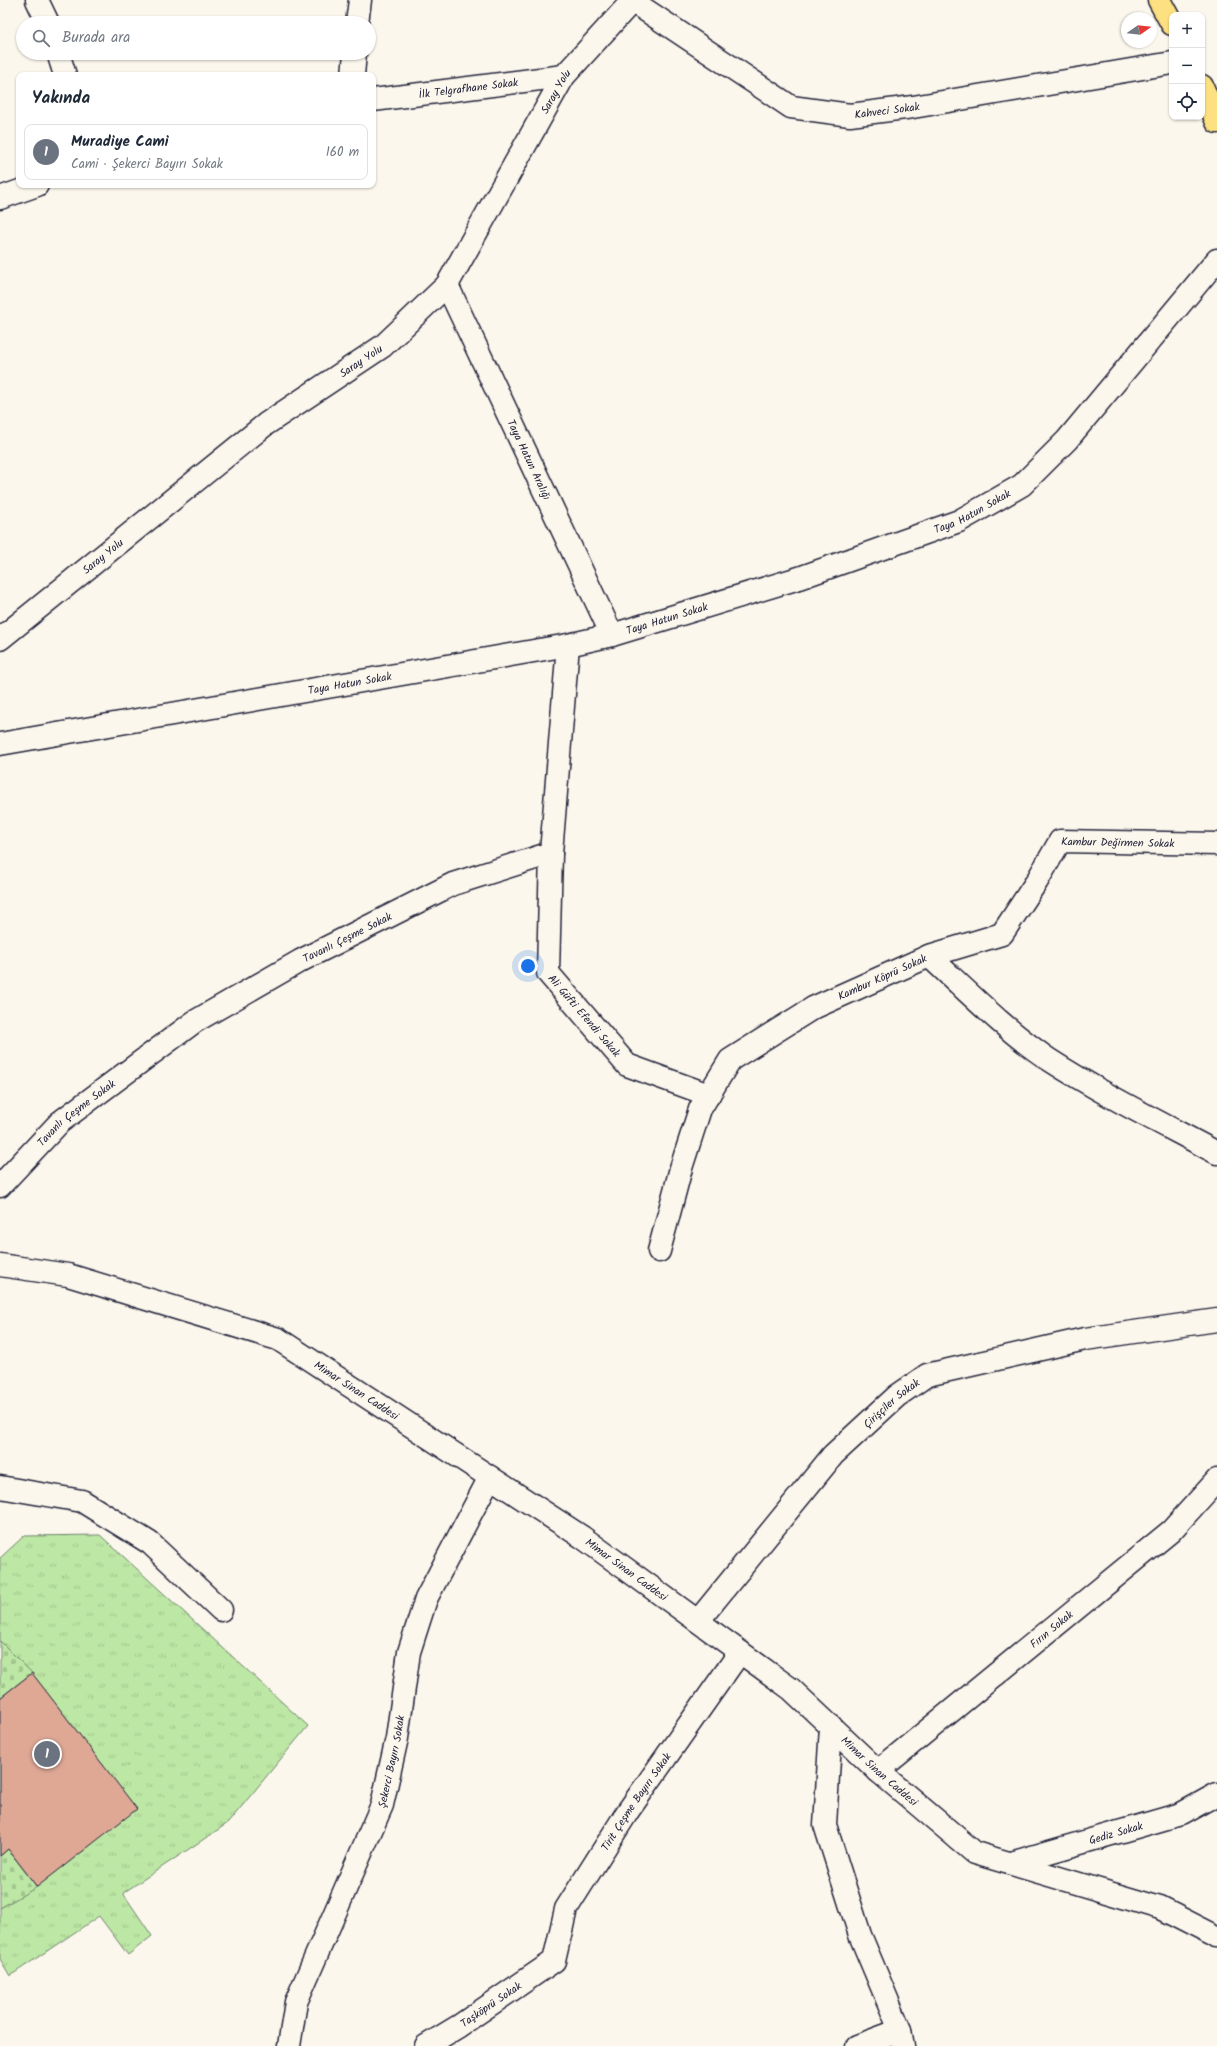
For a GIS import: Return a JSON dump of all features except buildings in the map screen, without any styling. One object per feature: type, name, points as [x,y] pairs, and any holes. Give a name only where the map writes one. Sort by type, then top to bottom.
[{"type":"main road","points":[[1159,0],[1169,18]]},
{"type":"main road","points":[[1205,93],[1217,122]]},
{"type":"street","points":[[37,0],[45,16]]},
{"type":"street","points":[[358,16],[360,0]]},
{"type":"street","name":"Kahveci Sokak","points":[[632,1],[791,107],[850,115],[913,107],[1169,64]]},
{"type":"street","name":"Saray Yolu","points":[[0,639],[266,424],[383,346],[447,284],[564,76],[632,1]]},
{"type":"street","points":[[60,60],[64,72]]},
{"type":"street","points":[[352,72],[354,60]]},
{"type":"street","name":"İlk Telgrafhane Sokak","points":[[376,100],[564,76]]},
{"type":"street","points":[[0,198],[28,188]]},
{"type":"street","name":"Taya Hatun Sokak","points":[[0,744],[568,645],[612,635],[799,578],[959,521],[1022,485],[1068,440],[1217,260]]},
{"type":"street","name":"Taya Hatun Aralığı","points":[[447,284],[612,635]]},
{"type":"street","points":[[551,853],[568,645]]},
{"type":"street","name":"Kambur Değirmen Sokak","points":[[929,956],[1002,934],[1038,881],[1060,841],[1217,844]]},
{"type":"street","name":"Ali Güfti Efendi Sokak","points":[[551,853],[548,973],[627,1065],[709,1095]]},
{"type":"street","name":"Tavanlı Çeşme Sokak","points":[[0,1186],[60,1122],[194,1022],[300,961],[453,884],[551,853]]},
{"type":"street","name":"Kambur Köprü Sokak","points":[[659,1251],[681,1168],[700,1109],[730,1060],[813,1008],[929,956],[984,1008],[1048,1058],[1126,1104],[1217,1154]]},
{"type":"street","name":"Mimar Sinan Caddesi","points":[[0,1265],[68,1275],[278,1339],[582,1537],[791,1689],[878,1771],[975,1853],[1160,1908],[1217,1937]]},
{"type":"street","name":"Çirişçiler Sokak","points":[[698,1621],[833,1455],[897,1396],[927,1375],[1085,1339],[1217,1320]]},
{"type":"street","name":"Şekerci Bayırı Sokak","points":[[289,2046],[296,2002],[382,1805],[397,1738],[409,1652],[426,1599],[490,1477]]},
{"type":"street","name":"Fırın Sokak","points":[[878,1771],[1171,1531],[1217,1480]]},
{"type":"street","points":[[0,1487],[82,1501],[150,1543],[221,1610]]},
{"type":"street","name":"Tirit Çeşme Bayırı Sokak","points":[[554,1961],[566,1909],[628,1811],[740,1652]]},
{"type":"street","points":[[831,1726],[824,1825],[860,1935],[901,2038],[857,2046]]},
{"type":"street","name":"Gediz Sokak","points":[[1011,1863],[1181,1814],[1217,1794]]},
{"type":"street","name":"Taşköprü Sokak","points":[[426,2046],[472,2018],[554,1961]]},
{"type":"green space","points":[[100,1535],[308,1726],[228,1823],[123,1893],[152,1936],[128,1955],[99,1916],[10,1976],[0,1959],[0,1908],[37,1886],[8,1849],[0,1856],[0,1698],[32,1673],[0,1641],[0,1558],[24,1536]]},
{"type":"green space","points":[[0,1641],[32,1673],[0,1698]]},
{"type":"green space","points":[[8,1849],[37,1887],[0,1908],[0,1856]]},
{"type":"place","name":"Muradiye Cami","points":[[47,1754]]}]
